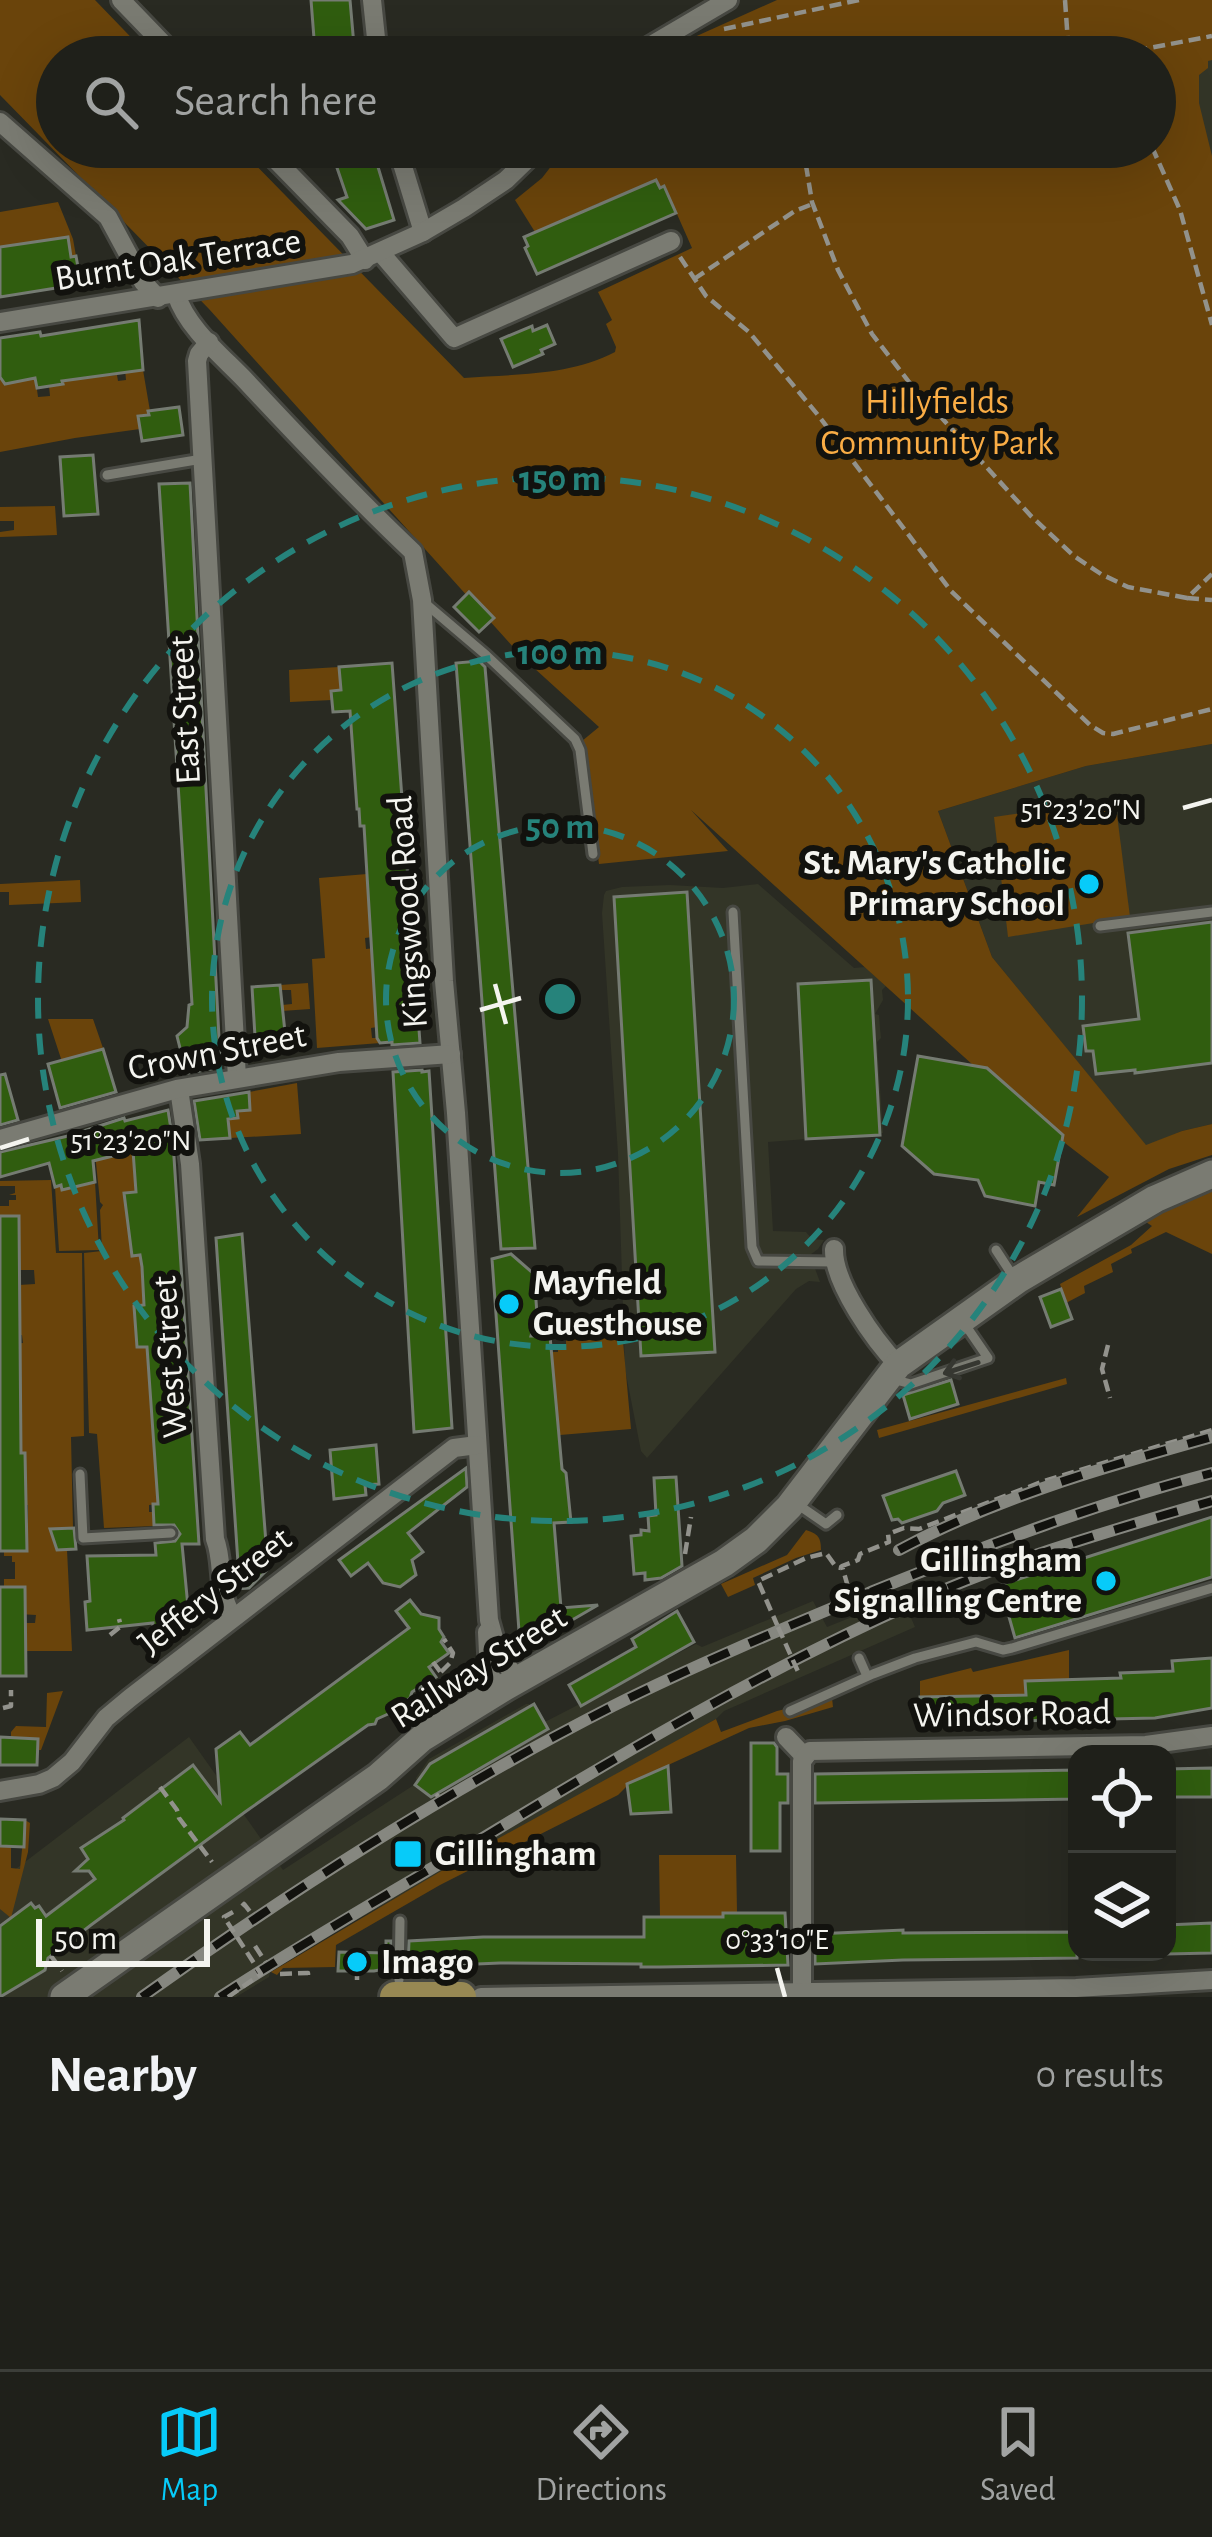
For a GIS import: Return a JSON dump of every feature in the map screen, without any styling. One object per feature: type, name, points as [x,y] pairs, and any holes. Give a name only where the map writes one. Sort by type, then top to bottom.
[{"type":"main road","points":[[397,1989],[461,1997]]},
{"type":"street","points":[[121,0],[156,36]]},
{"type":"street","points":[[372,0],[376,36]]},
{"type":"street","points":[[667,36],[728,0]]},
{"type":"street","name":"Kingswood Road","points":[[0,122],[36,154]]},
{"type":"street","name":"Kingswood Road","points":[[52,168],[108,217],[143,282],[175,294],[181,310],[209,343],[413,552],[422,600],[489,1620],[486,1641],[489,1673],[508,1686]]},
{"type":"street","points":[[284,168],[366,259],[454,338],[671,242]]},
{"type":"street","points":[[403,168],[423,232]]},
{"type":"street","name":"Burnt Oak Terrace","points":[[0,322],[366,259],[423,232],[518,168]]},
{"type":"street","name":"East Street","points":[[209,343],[197,361],[237,1078]]},
{"type":"street","name":"Crown Street","points":[[0,1139],[179,1089],[237,1078],[339,1062],[451,1054]]},
{"type":"street","name":"West Street","points":[[179,1089],[190,1164],[206,1531],[221,1555],[224,1603],[234,1617]]},
{"type":"street","name":"Railway Street","points":[[64,1986],[378,1778],[422,1738],[736,1554],[773,1525],[893,1372],[1016,1281],[1096,1232],[1207,1176]]},
{"type":"street","points":[[834,1256],[893,1372]]},
{"type":"street","name":"Jeffery Street","points":[[0,1791],[53,1778],[72,1762],[106,1718],[234,1617],[454,1448],[477,1445]]},
{"type":"street","name":"Windsor Road","points":[[808,1754],[1146,1745],[1212,1736]]},
{"type":"street","points":[[786,1737],[808,1754],[802,1761],[802,1990]]},
{"type":"street","points":[[481,1997],[1076,1988],[1212,1980]]},
{"type":"lane","points":[[107,475],[203,459]]},
{"type":"lane","points":[[422,600],[574,739],[580,749],[592,854]]},
{"type":"lane","points":[[734,912],[752,1247],[758,1261],[834,1256]]},
{"type":"lane","points":[[1100,926],[1212,912]]},
{"type":"lane","points":[[996,1250],[1016,1281]]},
{"type":"lane","points":[[893,1372],[911,1384],[988,1358],[961,1318]]},
{"type":"lane","points":[[80,1474],[83,1538],[171,1534]]},
{"type":"lane","points":[[793,1501],[826,1524],[837,1516]]},
{"type":"lane","points":[[790,1711],[911,1659],[974,1642],[1012,1648],[1212,1588]]},
{"type":"lane","points":[[859,1658],[867,1676]]},
{"type":"lane","points":[[397,1989],[400,1921]]},
{"type":"path","points":[[711,32],[859,0]]},
{"type":"path","points":[[1065,0],[1068,36]]},
{"type":"path","points":[[1176,44],[1212,36]]},
{"type":"path","points":[[805,168],[812,204],[838,270],[872,334],[909,382],[1031,516],[1074,556],[1111,580],[1140,591],[1212,600]]},
{"type":"path","points":[[1161,168],[1180,210],[1212,325]]},
{"type":"path","points":[[812,204],[694,279],[706,296],[749,332],[818,415],[951,592],[1090,725],[1113,734],[1212,709]]},
{"type":"path","points":[[1187,598],[1212,574]]},
{"type":"path","points":[[1108,1345],[1102,1369],[1110,1398]]},
{"type":"path","points":[[804,1686],[758,1580],[826,1553],[841,1568],[889,1542],[889,1534],[901,1529],[919,1529],[1044,1481],[1212,1430]]},
{"type":"path","points":[[685,1554],[691,1517]]},
{"type":"path","points":[[841,1568],[848,1587]]},
{"type":"path","points":[[110,1635],[121,1626],[119,1619]]},
{"type":"path","points":[[441,1672],[451,1663],[444,1639]]},
{"type":"path","points":[[434,1662],[454,1690]]},
{"type":"path","points":[[3,1708],[11,1706],[11,1690]]},
{"type":"path","points":[[160,1787],[212,1862]]},
{"type":"path","points":[[228,1997],[261,1974],[224,1917],[244,1904],[250,1913]]},
{"type":"path","points":[[250,1957],[256,1949],[266,1963]]},
{"type":"path","points":[[51,1956],[64,1986]]},
{"type":"path","points":[[357,1971],[357,1980]]},
{"type":"path","points":[[280,1974],[308,1973],[308,1980]]},
{"type":"shaded area","points":[[1212,57],[1212,229],[1183,65]]},
{"type":"shaded area","name":"St. Mary's Catholic Primary School","points":[[1212,744],[1212,1124],[1146,1146],[992,957],[938,811],[1086,766]]},
{"type":"shaded area","points":[[758,884],[854,968],[865,967],[886,986],[875,1014],[879,1015],[881,1038],[877,1042],[883,1133],[768,1142],[773,1231],[806,1232],[812,1239],[824,1240],[810,1255],[820,1282],[809,1281],[796,1289],[647,1458],[641,1451],[625,1369],[604,895],[622,887]]},
{"type":"shaded area","points":[[902,1597],[915,1627],[724,1711],[351,1923],[236,1997],[0,1997],[0,1881],[189,1737],[283,1870],[417,1783],[429,1759],[526,1704],[541,1724],[696,1644],[702,1647],[813,1601],[827,1627]]},
{"type":"green space","name":"Hillyfields Community Park","points":[[0,0],[95,0],[130,36],[36,36],[36,132],[0,95]]},
{"type":"green space","name":"Hillyfields Community Park","points":[[777,0],[1212,0],[1212,60],[1199,75],[1199,103],[1212,156],[1212,744],[1086,766],[938,811],[992,957],[1146,1145],[1212,1124],[1212,1155],[1169,1169],[1077,1217],[1109,1177],[1026,1113],[691,810],[728,851],[599,864],[582,741],[599,727],[523,658],[209,309],[71,168],[259,168],[464,378],[561,370],[615,352],[606,324],[612,320],[598,292],[692,248],[665,187],[660,188],[656,180],[638,188],[632,201],[628,192],[610,199],[605,213],[599,203],[581,212],[585,221],[535,232],[515,200],[550,168],[1176,168],[1176,36],[697,36]]},
{"type":"green space","points":[[58,202],[76,256],[71,257],[67,237],[0,248],[0,212]]},
{"type":"green space","points":[[103,355],[107,376],[117,375],[118,381],[126,380],[130,362],[132,372],[143,370],[150,411],[138,416],[140,429],[0,452],[0,377],[35,375],[38,397],[50,396],[49,386],[71,379]]},
{"type":"green space","points":[[55,506],[57,535],[0,537],[0,532],[14,530],[14,521],[0,521],[0,507]]},
{"type":"green space","points":[[339,667],[361,676],[332,700],[290,702],[289,670]]},
{"type":"green space","points":[[1115,799],[1130,917],[1008,937],[994,817]]},
{"type":"green space","points":[[367,874],[372,937],[365,938],[366,949],[383,947],[377,1027],[371,1028],[372,1038],[380,1038],[380,1043],[317,1048],[312,959],[325,958],[319,878]]},
{"type":"green space","points":[[80,880],[81,902],[9,905],[9,892],[0,892],[0,884]]},
{"type":"green space","points":[[308,983],[310,1009],[282,1011],[282,1005],[292,1004],[291,990],[280,990],[280,985]]},
{"type":"green space","points":[[48,1019],[93,1019],[103,1048],[95,1051],[101,1068],[75,1057],[67,1059],[67,1077]]},
{"type":"green space","points":[[297,1083],[301,1134],[230,1138],[229,1119],[237,1118],[237,1111],[250,1110],[249,1092]]},
{"type":"green space","points":[[122,1145],[124,1153],[134,1151],[136,1192],[124,1193],[125,1202],[148,1200],[127,1223],[128,1230],[140,1230],[131,1248],[132,1256],[141,1255],[144,1305],[133,1307],[134,1315],[145,1314],[135,1324],[137,1347],[159,1346],[147,1351],[149,1371],[160,1371],[169,1503],[149,1505],[149,1512],[159,1512],[154,1526],[104,1528],[97,1434],[89,1433],[84,1253],[102,1251],[103,1205],[95,1153]]},
{"type":"green space","points":[[75,1165],[88,1182],[95,1182],[99,1250],[59,1251],[55,1187],[80,1186]]},
{"type":"green space","points":[[51,1180],[56,1253],[82,1253],[84,1436],[71,1437],[73,1528],[50,1530],[57,1550],[67,1550],[72,1651],[26,1651],[20,1623],[35,1623],[36,1615],[19,1614],[25,1587],[4,1587],[4,1579],[15,1579],[15,1562],[4,1551],[27,1550],[20,1524],[28,1523],[28,1505],[14,1505],[25,1454],[11,1412],[22,1412],[22,1404],[14,1404],[20,1373],[12,1344],[23,1343],[22,1335],[0,1335],[12,1319],[20,1319],[19,1285],[35,1284],[34,1270],[0,1270],[20,1234],[19,1216],[0,1216],[0,1206],[9,1206],[16,1195],[9,1195],[15,1193],[15,1186],[0,1186],[0,1181]]},
{"type":"green space","points":[[1212,1186],[1212,1254],[1166,1232],[1131,1249],[1132,1253],[1111,1264],[1113,1272],[1084,1286],[1085,1293],[1066,1303],[1060,1284],[1131,1245],[1152,1226],[1143,1220]]},
{"type":"green space","points":[[622,1330],[631,1429],[560,1435],[558,1416],[535,1417],[535,1411],[557,1409],[556,1395],[532,1397],[549,1352],[558,1352],[558,1345],[566,1344],[566,1336],[559,1335]]},
{"type":"green space","points":[[1066,1378],[1067,1384],[879,1438],[877,1430]]},
{"type":"green space","points":[[806,1530],[818,1537],[821,1550],[753,1578],[755,1585],[728,1597],[721,1584],[787,1555]]},
{"type":"green space","points":[[1069,1650],[1069,1695],[1026,1681],[1026,1695],[920,1697],[920,1681]]},
{"type":"green space","points":[[63,1691],[41,1750],[38,1739],[11,1738],[16,1726],[46,1727],[47,1693]]},
{"type":"green space","points":[[832,1698],[833,1707],[749,1728],[631,1782],[618,1795],[440,1885],[336,1945],[335,1967],[271,1972],[470,1854],[716,1719],[721,1732],[777,1711]]},
{"type":"green space","points":[[25,1820],[30,1823],[28,1852],[11,1918],[0,1909],[0,1846],[11,1846],[11,1868],[20,1869]]},
{"type":"green space","points":[[659,1855],[736,1855],[737,1912],[712,1917],[712,1939],[660,1917]]},
{"type":"building","points":[[311,0],[350,0],[353,36],[314,36]]},
{"type":"building","points":[[337,168],[378,168],[394,220],[366,229],[338,200],[347,197]]},
{"type":"building","points":[[656,180],[660,188],[664,186],[676,213],[537,274],[524,237]]},
{"type":"building","points":[[68,237],[81,284],[0,297],[0,247]]},
{"type":"building","points":[[139,320],[143,370],[37,388],[35,378],[5,384],[0,377],[0,338]]},
{"type":"building","points":[[547,325],[555,344],[513,367],[501,339]]},
{"type":"building","points":[[179,407],[183,435],[142,441],[138,416]]},
{"type":"building","points":[[93,455],[98,514],[64,516],[60,457]]},
{"type":"building","points":[[190,483],[220,1057],[212,1069],[183,1074],[177,1036],[187,1027],[192,1004],[159,484]]},
{"type":"building","points":[[469,592],[494,618],[479,632],[454,607]]},
{"type":"building","points":[[479,661],[485,667],[535,1248],[501,1249],[456,663]]},
{"type":"building","points":[[392,663],[420,1043],[392,1045],[377,1038],[364,826],[360,826],[357,809],[350,711],[333,712],[331,691],[341,690],[339,667]]},
{"type":"building","points":[[687,892],[715,1352],[641,1356],[614,897]]},
{"type":"building","points":[[1212,922],[1212,1063],[1096,1074],[1093,1051],[1086,1051],[1083,1026],[1139,1019],[1128,933]]},
{"type":"building","points":[[871,980],[880,1135],[806,1139],[798,984]]},
{"type":"building","points":[[280,985],[287,1051],[256,1053],[252,987]]},
{"type":"building","points":[[103,1049],[116,1092],[60,1108],[48,1064]]},
{"type":"building","points":[[918,1056],[987,1068],[1063,1135],[1054,1185],[1039,1182],[1035,1206],[985,1196],[978,1180],[934,1174],[902,1146]]},
{"type":"building","points":[[429,1071],[452,1428],[414,1432],[393,1072]]},
{"type":"building","points":[[5,1074],[18,1120],[0,1125],[0,1075]]},
{"type":"building","points":[[249,1092],[250,1110],[237,1111],[238,1118],[228,1119],[230,1138],[200,1140],[194,1101]]},
{"type":"building","points":[[168,1110],[199,1544],[182,1544],[190,1628],[153,1637],[153,1623],[87,1630],[85,1602],[90,1601],[87,1556],[156,1555],[155,1543],[175,1541],[180,1534],[174,1525],[154,1525],[153,1504],[158,1504],[147,1347],[137,1347],[134,1306],[144,1305],[142,1267],[140,1255],[132,1256],[124,1193],[136,1192],[133,1151],[93,1161],[95,1182],[62,1190],[61,1185],[55,1187],[49,1163],[0,1177],[0,1152]]},
{"type":"building","points":[[0,1216],[19,1216],[21,1453],[25,1453],[27,1551],[0,1551]]},
{"type":"building","points":[[242,1234],[268,1569],[249,1588],[236,1589],[216,1238]]},
{"type":"building","points":[[511,1254],[534,1274],[537,1314],[531,1336],[550,1336],[571,1522],[554,1523],[561,1608],[598,1605],[534,1642],[520,1645],[492,1259]]},
{"type":"building","points":[[1061,1289],[1072,1319],[1051,1327],[1040,1297]]},
{"type":"building","points":[[951,1380],[958,1404],[910,1419],[903,1395]]},
{"type":"building","points":[[376,1445],[379,1484],[365,1485],[366,1495],[334,1499],[330,1450]]},
{"type":"building","points":[[466,1468],[467,1487],[408,1533],[423,1552],[412,1560],[416,1575],[400,1587],[383,1583],[368,1563],[351,1576],[339,1560]]},
{"type":"building","points":[[956,1471],[965,1495],[902,1523],[892,1520],[883,1496]]},
{"type":"building","points":[[676,1477],[682,1566],[661,1578],[645,1580],[645,1573],[634,1574],[631,1536],[649,1531],[648,1516],[656,1515],[654,1478]]},
{"type":"building","name":"Gillingham Signalling Centre","points":[[1212,1517],[1212,1577],[1015,1638],[1000,1585]]},
{"type":"building","points":[[74,1528],[76,1549],[57,1550],[50,1529]]},
{"type":"building","points":[[0,1587],[25,1587],[26,1676],[0,1676]]},
{"type":"building","points":[[410,1600],[421,1614],[439,1618],[441,1642],[449,1653],[429,1667],[436,1677],[91,1925],[48,1958],[45,1970],[0,1997],[0,1926],[31,1903],[46,1916],[95,1879],[89,1871],[75,1871],[88,1859],[81,1848],[193,1765],[220,1801],[216,1749],[240,1732],[250,1745],[409,1628],[396,1611]]},
{"type":"building","points":[[677,1611],[694,1642],[581,1706],[569,1685],[636,1647],[632,1639]]},
{"type":"building","points":[[1212,1658],[1212,1708],[1155,1718],[921,1723],[920,1697],[1026,1695],[1025,1681],[1121,1678],[1120,1673],[1173,1671],[1172,1661]]},
{"type":"building","points":[[534,1704],[548,1729],[431,1797],[415,1785],[430,1764]]},
{"type":"building","points":[[0,1737],[38,1739],[37,1765],[0,1765]]},
{"type":"building","points":[[751,1743],[774,1743],[777,1774],[788,1774],[788,1803],[780,1803],[780,1851],[751,1851]]},
{"type":"building","points":[[668,1766],[671,1812],[631,1814],[627,1784]]},
{"type":"building","points":[[1212,1768],[1212,1797],[1176,1797],[1176,1769]]},
{"type":"building","points":[[1068,1770],[1068,1799],[815,1803],[815,1774]]},
{"type":"building","points":[[0,1819],[25,1820],[24,1847],[0,1846]]},
{"type":"building","points":[[723,1913],[785,1913],[788,1965],[408,1967],[409,1941],[644,1937],[644,1917],[723,1917]]},
{"type":"building","points":[[1212,1923],[1212,1953],[1176,1954],[1176,1925]]},
{"type":"building","points":[[1068,1932],[1068,1958],[815,1964],[815,1934]]},
{"type":"building","name":"Imago","points":[[386,1941],[391,1941],[390,1968],[338,1971],[339,1952],[386,1953]]},
{"type":"railway","points":[[899,1550],[1013,1499],[1212,1437]]},
{"type":"railway","points":[[142,1997],[372,1843],[613,1706],[744,1645],[960,1557],[1085,1511],[1212,1473]]},
{"type":"railway","points":[[220,1997],[586,1776],[805,1655],[990,1571],[1212,1501]]},
{"type":"place","name":"St. Mary's Catholic Primary School","points":[[1089,884]]},
{"type":"place","name":"Mayfield Guesthouse","points":[[509,1304]]},
{"type":"place","name":"Gillingham Signalling Centre","points":[[1106,1581]]},
{"type":"place","name":"Gillingham","points":[[408,1854]]},
{"type":"place","name":"Imago","points":[[357,1962]]}]
